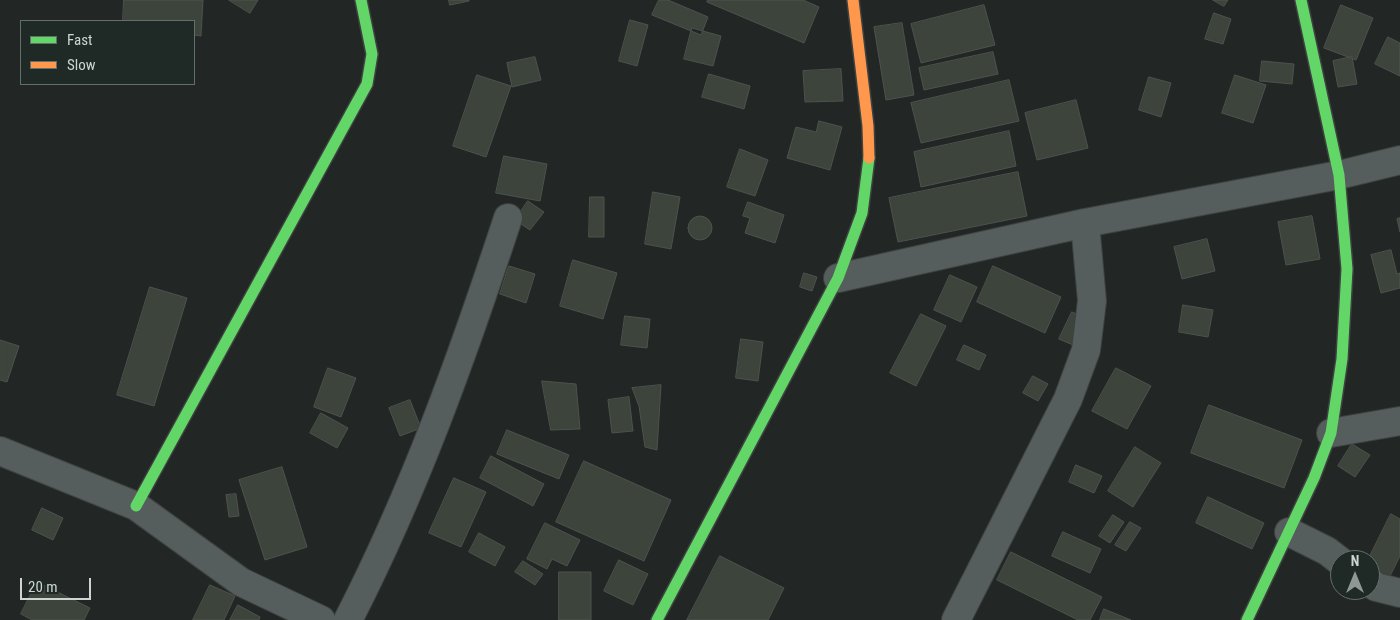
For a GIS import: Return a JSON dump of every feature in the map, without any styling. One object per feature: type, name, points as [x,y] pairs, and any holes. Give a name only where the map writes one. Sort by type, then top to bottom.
[{"type":"street","points":[[136,506],[367,84],[372,54],[360,0]]},
{"type":"street","points":[[657,620],[838,278],[862,213],[869,166],[868,126],[854,0]]},
{"type":"street","points":[[1247,620],[1314,478],[1331,433],[1342,359],[1347,278],[1340,174],[1300,0]]},
{"type":"street","points":[[838,278],[1085,223],[1340,174],[1400,160]]},
{"type":"street","points":[[348,620],[368,582],[435,424],[482,298],[508,218]]},
{"type":"street","points":[[956,620],[1068,399],[1086,350],[1092,301],[1085,223]]},
{"type":"street","points":[[1331,433],[1400,421]]},
{"type":"street","points":[[0,451],[136,506],[241,582],[321,620]]},
{"type":"street","points":[[1289,532],[1330,553]]},
{"type":"street","points":[[1380,587],[1400,593]]},
{"type":"building","points":[[124,0],[203,0],[201,36],[195,35],[195,20],[123,20]]},
{"type":"building","points":[[229,0],[258,0],[250,13]]},
{"type":"building","points":[[449,0],[469,0],[469,1],[450,5]]},
{"type":"building","points":[[659,0],[668,0],[708,17],[701,35],[652,15]]},
{"type":"building","points":[[708,0],[803,0],[819,7],[804,43],[707,2]]},
{"type":"building","points":[[1213,0],[1228,0],[1224,6]]},
{"type":"building","points":[[984,5],[995,45],[921,63],[911,24]]},
{"type":"building","points":[[1341,5],[1373,18],[1356,60],[1324,48]]},
{"type":"building","points":[[1214,13],[1231,19],[1223,44],[1205,39]]},
{"type":"building","points":[[630,20],[648,25],[637,66],[619,61]]},
{"type":"building","points":[[902,23],[914,95],[886,100],[874,27]]},
{"type":"building","points":[[692,28],[721,36],[713,66],[684,59]]},
{"type":"building","points":[[1388,37],[1400,43],[1400,76],[1375,64]]},
{"type":"building","points":[[993,52],[998,74],[924,90],[919,68]]},
{"type":"building","points":[[535,57],[541,80],[512,87],[507,63]]},
{"type":"building","points":[[1352,57],[1357,84],[1338,87],[1333,61]]},
{"type":"building","points":[[1262,61],[1294,64],[1292,84],[1260,81]]},
{"type":"building","points":[[841,69],[843,101],[805,102],[803,71]]},
{"type":"building","points":[[709,74],[750,86],[744,109],[702,97]]},
{"type":"building","points":[[477,75],[511,86],[486,157],[453,146]]},
{"type":"building","points":[[1235,75],[1266,85],[1253,123],[1222,113]]},
{"type":"building","points":[[1149,77],[1171,83],[1161,117],[1139,110]]},
{"type":"building","points":[[1009,80],[1019,121],[921,143],[911,103]]},
{"type":"building","points":[[1076,100],[1088,148],[1037,160],[1025,113]]},
{"type":"building","points":[[819,121],[842,127],[830,170],[787,158],[796,127],[816,132]]},
{"type":"building","points":[[1009,131],[1016,166],[921,187],[914,152]]},
{"type":"building","points":[[740,149],[768,160],[755,196],[727,187]]},
{"type":"building","points":[[504,156],[547,164],[540,201],[496,193]]},
{"type":"building","points":[[1018,172],[1027,216],[898,242],[889,198]]},
{"type":"building","points":[[653,192],[680,197],[671,249],[645,244]]},
{"type":"building","points":[[590,197],[604,197],[604,237],[589,237]]},
{"type":"building","points":[[528,201],[544,212],[530,230],[515,220]]},
{"type":"building","points":[[748,202],[784,215],[775,243],[745,233],[750,218],[743,216]]},
{"type":"building","points":[[700,216],[709,219],[712,228],[709,237],[700,240],[691,237],[688,228],[691,219]]},
{"type":"building","points":[[1312,216],[1320,259],[1286,265],[1278,222]]},
{"type":"building","points":[[1400,218],[1400,232],[1397,219]]},
{"type":"building","points":[[1207,239],[1215,271],[1182,279],[1174,247]]},
{"type":"building","points":[[1391,250],[1397,274],[1400,273],[1400,288],[1381,293],[1371,255]]},
{"type":"building","points":[[573,260],[617,273],[603,319],[560,306]]},
{"type":"building","points":[[509,266],[535,274],[526,303],[500,294]]},
{"type":"building","points":[[993,266],[1061,297],[1045,333],[977,302]]},
{"type":"building","points":[[804,273],[817,277],[812,291],[800,287]]},
{"type":"building","points":[[950,275],[977,287],[961,322],[934,310]]},
{"type":"building","points":[[150,287],[187,298],[154,406],[117,395]]},
{"type":"building","points":[[1183,305],[1213,310],[1208,337],[1179,332]]},
{"type":"building","points":[[1072,312],[1085,318],[1073,345],[1059,339]]},
{"type":"building","points":[[921,314],[946,326],[916,386],[890,373]]},
{"type":"building","points":[[625,316],[650,319],[647,348],[621,345]]},
{"type":"building","points":[[741,339],[763,342],[758,381],[736,378]]},
{"type":"building","points":[[0,340],[19,346],[7,382],[0,380]]},
{"type":"building","points":[[964,345],[986,355],[979,370],[957,360]]},
{"type":"building","points":[[328,368],[356,378],[341,417],[314,407]]},
{"type":"building","points":[[1116,368],[1151,386],[1127,429],[1092,411]]},
{"type":"building","points":[[1033,376],[1048,384],[1038,401],[1023,393]]},
{"type":"building","points":[[542,381],[576,384],[580,429],[551,430]]},
{"type":"building","points":[[661,385],[657,450],[645,447],[639,406],[632,388]]},
{"type":"building","points":[[629,397],[633,431],[612,433],[608,400]]},
{"type":"building","points":[[410,400],[421,428],[400,436],[389,408]]},
{"type":"building","points":[[1209,405],[1302,440],[1284,488],[1191,453]]},
{"type":"building","points":[[321,413],[348,428],[337,448],[310,433]]},
{"type":"building","points":[[507,430],[569,455],[559,479],[497,454]]},
{"type":"building","points":[[1352,444],[1370,455],[1355,477],[1338,466]]},
{"type":"building","points":[[1135,447],[1161,463],[1133,507],[1108,491]]},
{"type":"building","points":[[491,456],[544,484],[533,506],[480,478]]},
{"type":"building","points":[[584,461],[671,500],[644,561],[556,522]]},
{"type":"building","points":[[1076,465],[1102,476],[1094,493],[1069,482]]},
{"type":"building","points":[[282,467],[307,547],[265,560],[239,480]]},
{"type":"building","points":[[454,478],[486,492],[461,547],[429,533]]},
{"type":"building","points":[[236,494],[239,516],[229,517],[226,495]]},
{"type":"building","points":[[1208,497],[1264,523],[1252,549],[1196,523]]},
{"type":"building","points":[[42,508],[63,518],[53,540],[32,530]]},
{"type":"building","points":[[1391,514],[1400,519],[1400,556],[1387,582],[1380,579],[1380,550],[1373,550]]},
{"type":"building","points":[[1113,515],[1124,522],[1110,543],[1099,536]]},
{"type":"building","points":[[1130,522],[1141,528],[1126,551],[1115,545]]},
{"type":"building","points":[[545,523],[580,540],[567,566],[552,559],[547,569],[527,559]]},
{"type":"building","points":[[1063,532],[1101,549],[1090,573],[1052,556]]},
{"type":"building","points":[[479,533],[505,547],[495,566],[469,552]]},
{"type":"building","points":[[1011,552],[1102,597],[1090,620],[1078,620],[997,580]]},
{"type":"building","points":[[720,556],[784,588],[768,620],[687,620]]},
{"type":"building","points":[[619,560],[648,574],[633,605],[604,591]]},
{"type":"building","points":[[523,561],[543,574],[535,585],[515,572]]},
{"type":"building","points":[[559,572],[591,572],[591,620],[559,620]]},
{"type":"building","points":[[37,582],[90,608],[84,620],[32,620],[21,614]]},
{"type":"building","points":[[210,585],[235,596],[224,620],[193,620]]},
{"type":"building","points":[[238,605],[260,617],[259,620],[230,620]]},
{"type":"building","points":[[1104,609],[1131,620],[1100,620]]},
{"type":"traffic: fast","points":[[136,506],[367,84],[372,54],[361,0]]},
{"type":"traffic: fast","points":[[1247,620],[1314,478],[1331,433],[1342,359],[1347,269],[1339,175],[1301,0]]},
{"type":"traffic: fast","points":[[657,620],[838,278],[862,213],[869,158]]},
{"type":"traffic: slow","points":[[853,0],[868,126],[869,158]]}]
